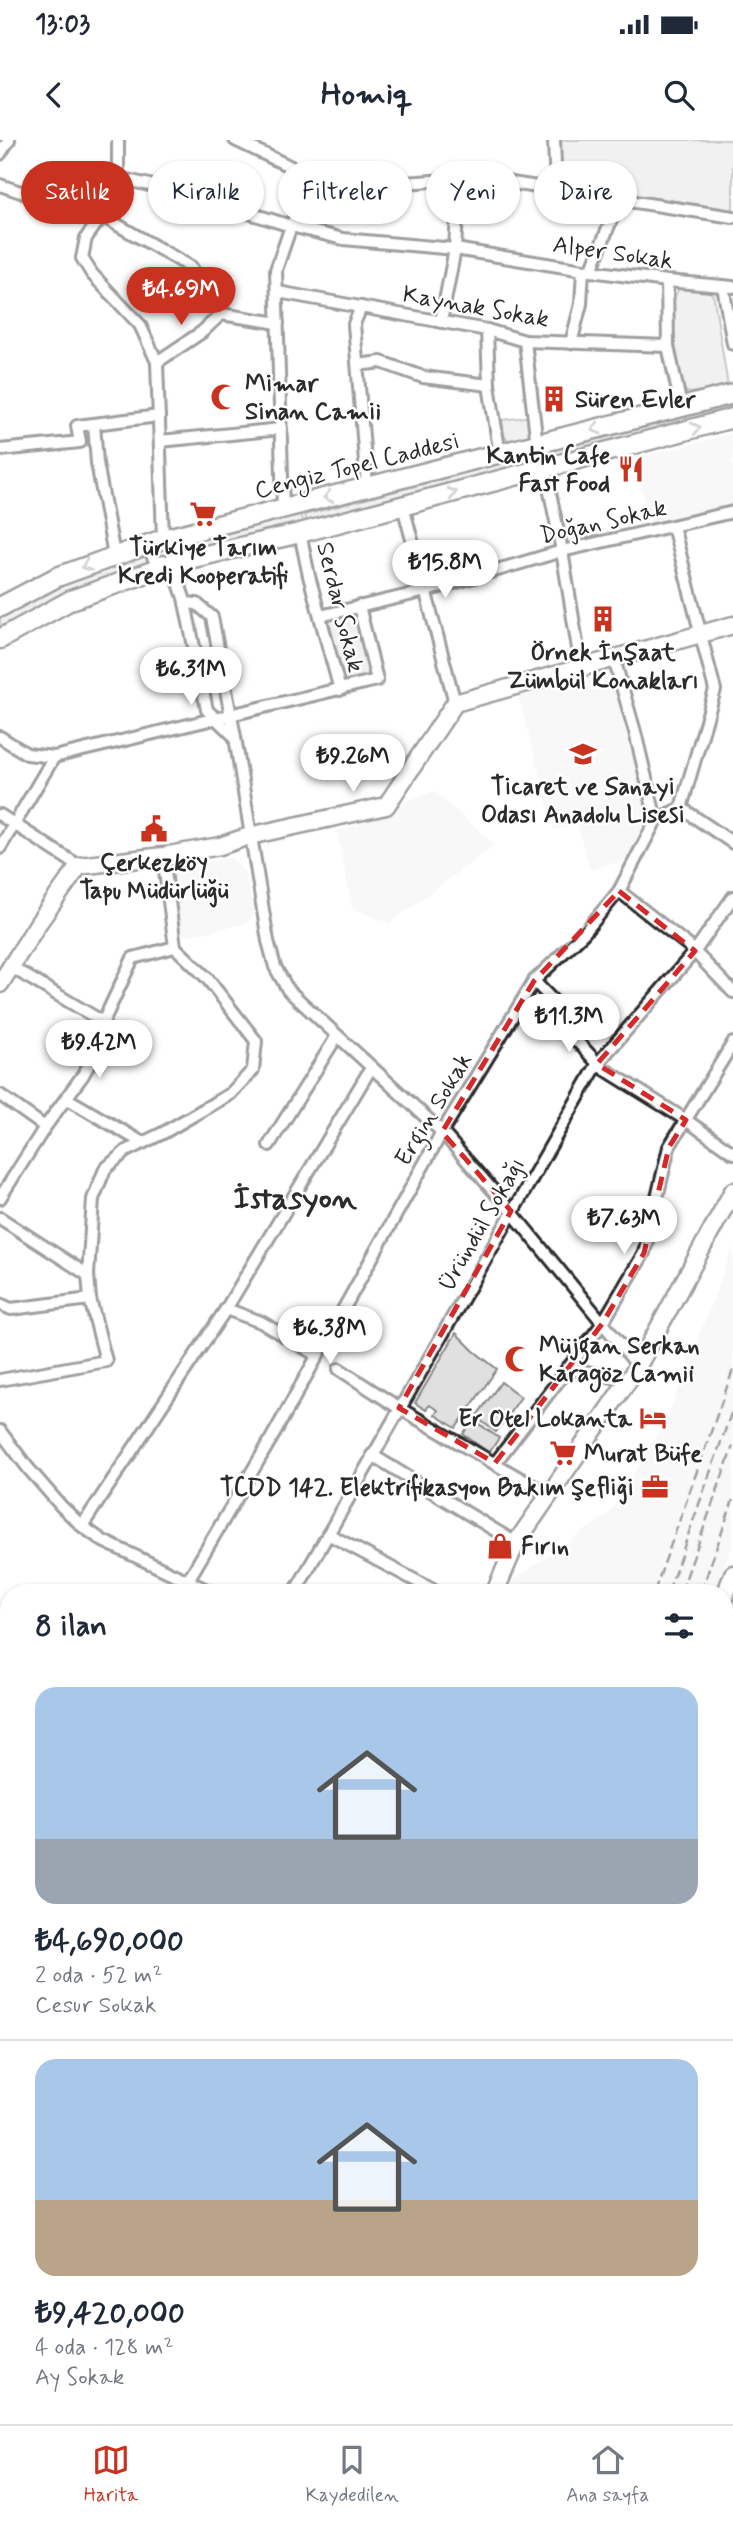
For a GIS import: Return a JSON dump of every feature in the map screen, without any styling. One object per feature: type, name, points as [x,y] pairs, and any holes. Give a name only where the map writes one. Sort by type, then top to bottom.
[{"type":"main road","name":"Cengiz Topel Caddesi","points":[[0,601],[114,555],[163,539],[733,394]]},
{"type":"main road","name":"Cengiz Topel Caddesi","points":[[0,639],[71,600],[168,564],[300,533],[733,418]]},
{"type":"street","points":[[0,155],[9,140]]},
{"type":"street","points":[[118,140],[118,161]]},
{"type":"street","points":[[236,140],[279,161]]},
{"type":"street","points":[[554,140],[555,161]]},
{"type":"street","name":"Alper Sokak","points":[[134,182],[185,193],[343,239],[454,249],[667,282],[728,286]]},
{"type":"street","points":[[0,185],[21,192]]},
{"type":"street","points":[[637,203],[733,217]]},
{"type":"street","points":[[96,224],[86,238],[82,258],[92,274],[140,325],[157,362],[163,539]]},
{"type":"street","points":[[116,224],[191,267],[221,314],[278,323]]},
{"type":"street","points":[[441,322],[456,224]]},
{"type":"street","points":[[571,342],[587,270],[607,224]]},
{"type":"street","points":[[283,509],[276,270],[291,226]]},
{"type":"street","points":[[667,282],[668,346],[681,406]]},
{"type":"street","points":[[728,286],[733,344]]},
{"type":"street","name":"Kaynak Sokak","points":[[278,292],[487,330],[525,341],[668,346]]},
{"type":"street","points":[[361,307],[355,324],[367,487]]},
{"type":"street","points":[[157,362],[202,332],[221,314]]},
{"type":"street","points":[[487,330],[489,385],[499,455]]},
{"type":"street","points":[[525,341],[537,445]]},
{"type":"street","points":[[358,365],[381,362],[423,377],[489,385]]},
{"type":"street","points":[[0,450],[80,442],[77,426],[159,416]]},
{"type":"street","points":[[94,424],[97,463],[114,555]]},
{"type":"street","points":[[160,441],[281,429]]},
{"type":"street","points":[[545,468],[581,667]]},
{"type":"street","points":[[403,506],[455,703]]},
{"type":"street","name":"Doğan Sokak","points":[[320,616],[426,591],[562,551],[733,512]]},
{"type":"street","points":[[614,659],[656,820],[681,808],[715,690],[673,526]]},
{"type":"street","name":"Serdar Sokak","points":[[300,533],[340,690]]},
{"type":"street","points":[[163,539],[173,542],[178,548],[177,557],[168,564],[156,562],[153,554],[154,546],[163,539]]},
{"type":"street","points":[[168,564],[185,603],[207,710],[235,737]]},
{"type":"street","points":[[185,603],[197,604],[212,617],[235,737],[249,836],[275,967],[288,990],[442,1132],[511,1211],[638,1366]]},
{"type":"street","points":[[0,737],[27,754],[54,757],[377,680],[359,606]]},
{"type":"street","points":[[0,815],[79,866],[220,846],[249,836],[386,806],[455,703],[733,625]]},
{"type":"street","points":[[0,848],[54,757]]},
{"type":"street","points":[[681,808],[733,843]]},
{"type":"street","name":"Ergin Sokak","points":[[182,1580],[317,1355],[442,1132],[534,981],[584,933],[619,891],[656,820]]},
{"type":"street","points":[[0,1380],[106,1361],[90,1299],[88,1275],[93,1199],[105,1169],[126,1151],[230,1094],[253,1070],[256,1041],[207,978],[175,947],[163,856]]},
{"type":"street","points":[[0,984],[79,866]]},
{"type":"street","points":[[619,891],[695,951],[733,992]]},
{"type":"street","name":"Üründül Sokağı","points":[[300,1584],[598,1063],[695,951],[733,897]]},
{"type":"street","points":[[0,1198],[12,1183],[45,1127],[83,1075],[102,1042],[103,1022],[133,958],[175,947]]},
{"type":"street","points":[[11,967],[103,1022]]},
{"type":"street","points":[[534,981],[563,1011],[563,1026],[598,1063],[624,1083],[686,1120],[733,1153]]},
{"type":"street","points":[[270,1145],[337,1036]]},
{"type":"street","points":[[495,1464],[602,1324],[644,1253],[669,1147],[733,1043]]},
{"type":"street","points":[[82,1526],[226,1309],[371,1068]]},
{"type":"street","points":[[0,1095],[45,1127]]},
{"type":"street","points":[[66,1098],[143,1143]]},
{"type":"street","points":[[0,1175],[12,1183]]},
{"type":"street","points":[[498,1584],[516,1543],[547,1494],[638,1366],[733,1191]]},
{"type":"street","points":[[0,1219],[88,1275]]},
{"type":"street","points":[[0,1304],[11,1309],[90,1299]]},
{"type":"street","points":[[226,1309],[261,1322],[317,1355]]},
{"type":"street","points":[[566,1368],[628,1380]]},
{"type":"street","points":[[339,1369],[399,1408],[547,1494]]},
{"type":"street","points":[[0,1431],[28,1468],[82,1526],[103,1541],[192,1584]]},
{"type":"street","points":[[372,1455],[516,1543]]},
{"type":"street","points":[[328,1534],[422,1584]]},
{"type":"highlighted area","points":[[619,891],[695,951],[597,1064],[686,1120],[669,1147],[644,1253],[602,1324],[495,1463],[399,1408],[511,1211],[442,1132],[534,981]]},
{"type":"shaded area","points":[[560,140],[733,140],[733,210],[637,195],[637,161],[561,161]]},
{"type":"shaded area","points":[[680,287],[710,291],[714,298],[728,386],[690,393],[680,389],[672,321],[675,296]]},
{"type":"shaded area","points":[[733,403],[733,417],[308,528],[304,515]]},
{"type":"shaded area","points":[[532,416],[535,440],[513,444],[504,436],[502,420]]},
{"type":"shaded area","points":[[733,433],[733,507],[651,527],[634,459]]},
{"type":"shaded area","points":[[300,513],[303,525],[182,556],[178,542]]},
{"type":"shaded area","points":[[147,553],[151,564],[0,630],[0,615],[73,577]]},
{"type":"shaded area","points":[[355,615],[371,671],[368,678],[344,685],[326,626],[331,620]]},
{"type":"shaded area","name":"Ticaret ve Sanayi Odası Anadolu Lisesi","points":[[609,670],[647,813],[632,858],[590,870],[577,824],[554,830],[518,695]]},
{"type":"shaded area","points":[[434,791],[495,845],[390,923],[352,908],[337,831],[392,814],[397,804]]},
{"type":"shaded area","points":[[231,857],[245,872],[254,914],[248,923],[187,936],[180,932],[169,876],[175,868]]},
{"type":"shaded area","points":[[733,1247],[733,1543],[719,1584],[509,1584],[610,1513],[667,1418]]},
{"type":"shaded area","points":[[456,1333],[497,1369],[456,1428],[435,1415],[438,1410],[429,1405],[426,1410],[415,1403]]},
{"type":"shaded area","points":[[501,1382],[521,1397],[496,1432],[476,1417]]},
{"type":"shaded area","points":[[473,1420],[499,1438],[489,1453],[463,1434]]},
{"type":"railway","points":[[657,1584],[733,1370]]},
{"type":"railway","points":[[671,1584],[733,1408]]},
{"type":"railway","points":[[684,1584],[733,1446]]},
{"type":"railway","points":[[704,1584],[733,1500]]},
{"type":"place","name":"Mimar Sinan Camii","points":[[224,397]]},
{"type":"place","name":"Süren Evler","points":[[554,399]]},
{"type":"place","name":"Kantin Cafe Fast Food","points":[[631,469]]},
{"type":"place","name":"Türkiye Tarım Kredi Kooperatifi","points":[[203,514]]},
{"type":"place","name":"Örnek İnşaat Zümbül Konakları","points":[[603,619]]},
{"type":"place","name":"Ticaret ve Sanayi Odası Anadolu Lisesi","points":[[583,754]]},
{"type":"place","name":"Çerkezköy Tapu Müdürlüğü","points":[[154,829]]},
{"type":"place","name":"Müjgan Serkan Karagöz Camii","points":[[518,1359]]},
{"type":"place","name":"Er Otel Lokanta","points":[[653,1418]]},
{"type":"place","name":"Murat Büfe","points":[[563,1453]]},
{"type":"place","name":"TCDD 142. Elektrifikasyon Bakım Şefliği","points":[[655,1487]]},
{"type":"place","name":"Fırın","points":[[500,1546]]},
{"type":"district","name":"İstasyon","points":[[295,1197]]}]
